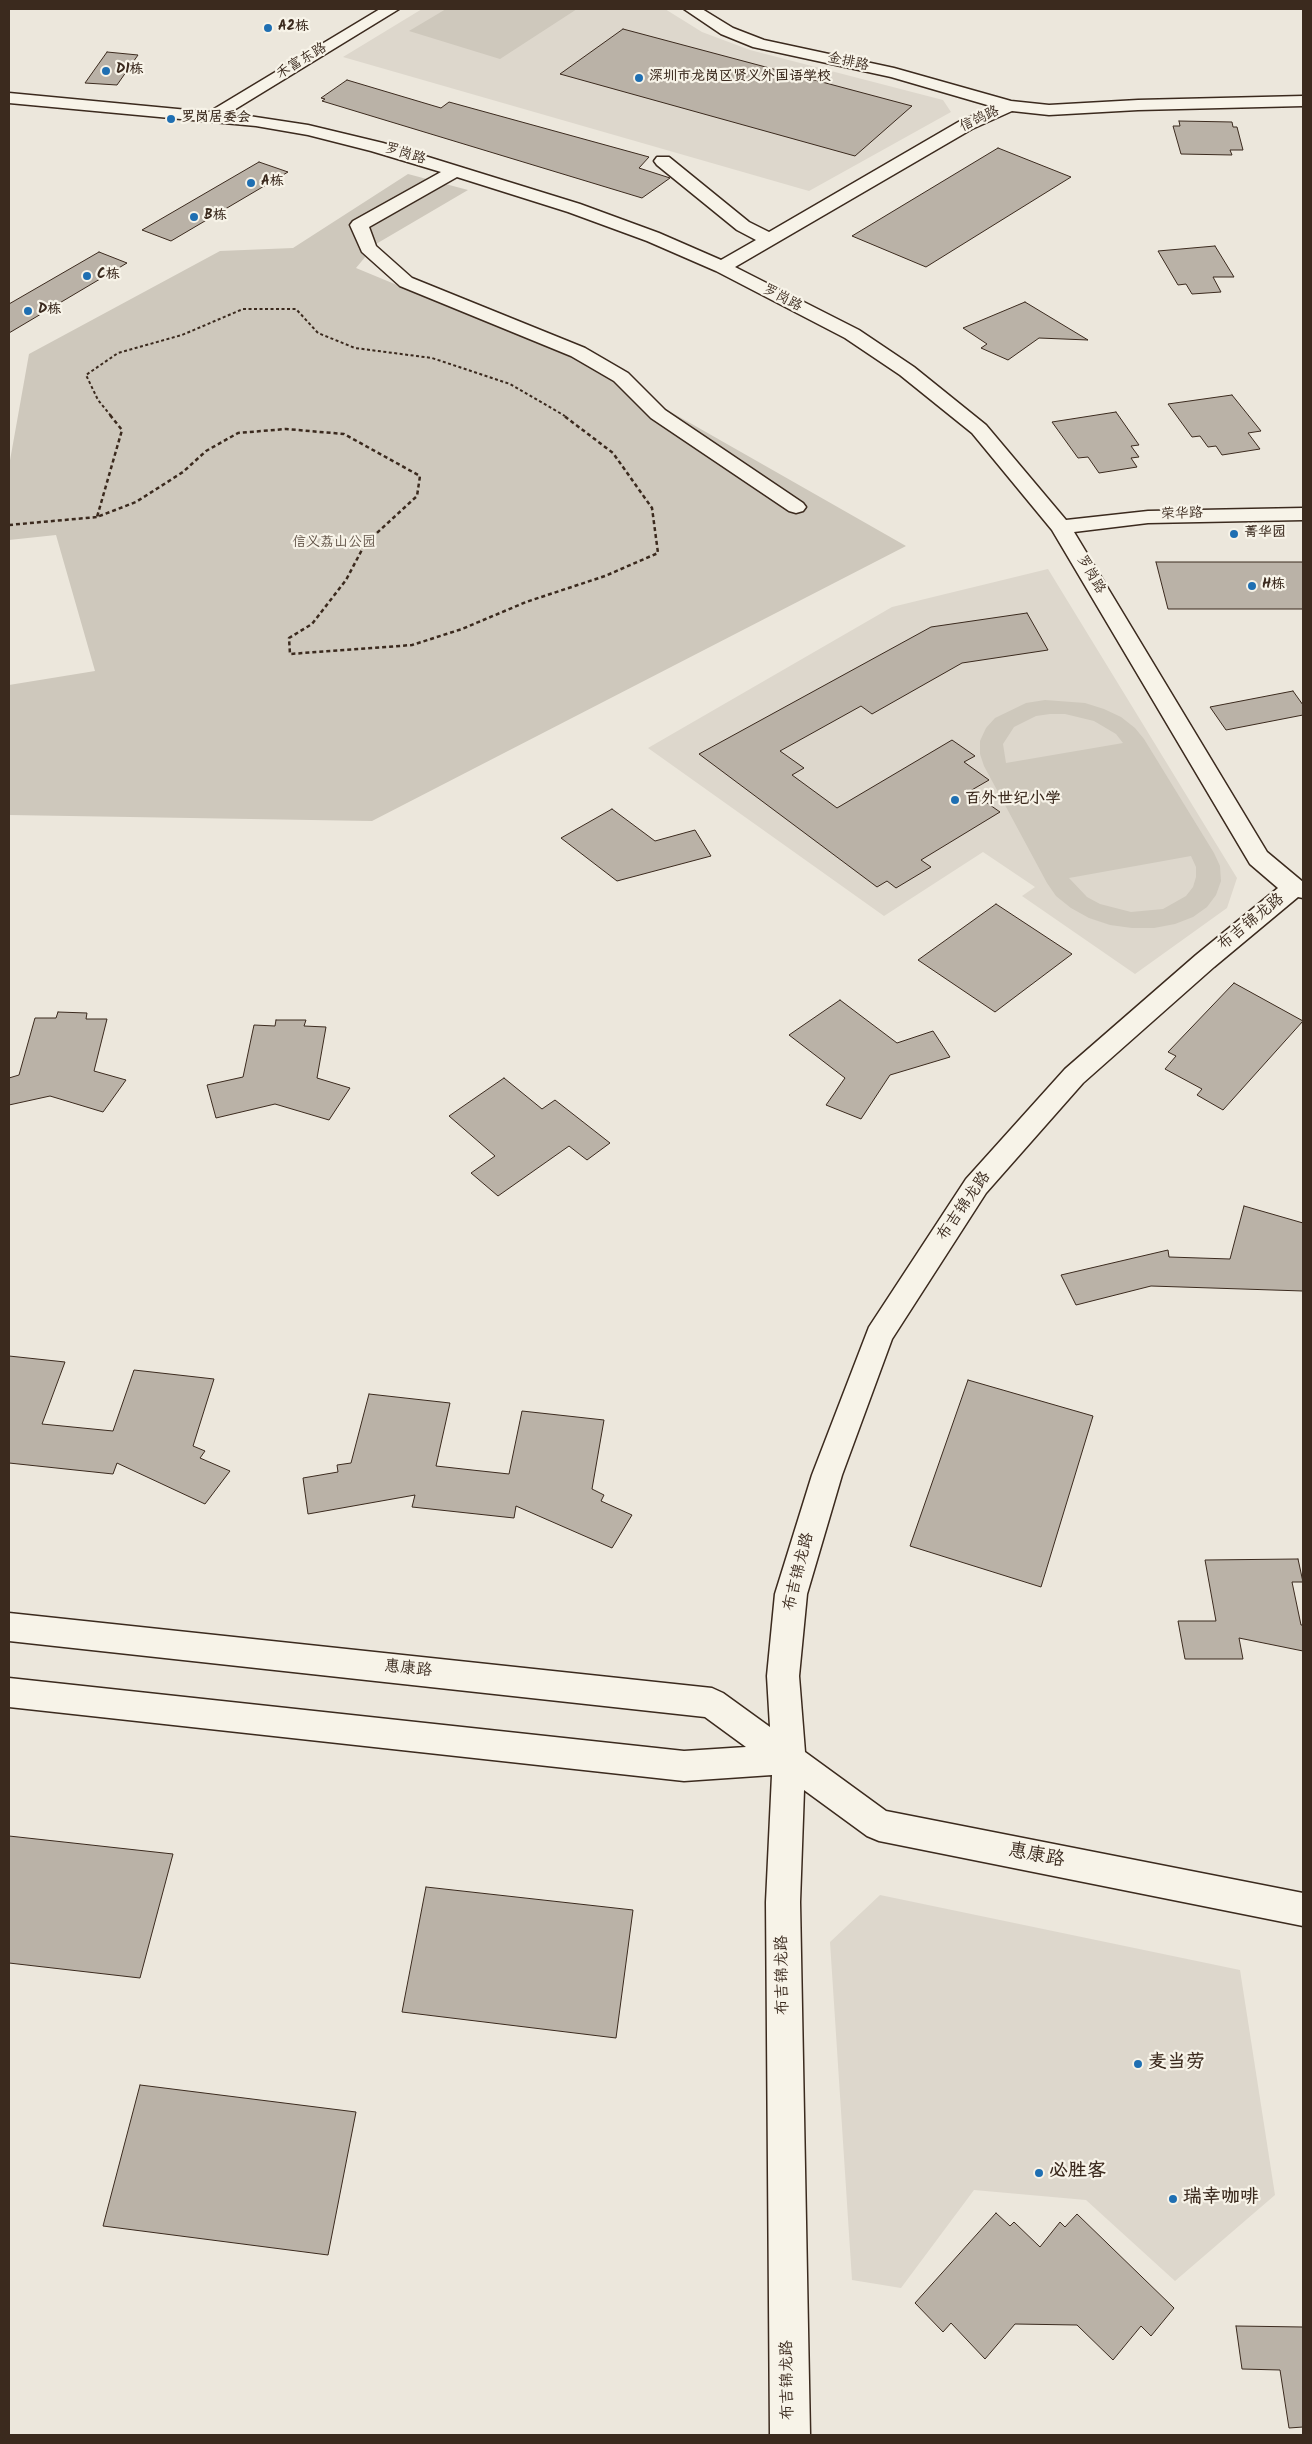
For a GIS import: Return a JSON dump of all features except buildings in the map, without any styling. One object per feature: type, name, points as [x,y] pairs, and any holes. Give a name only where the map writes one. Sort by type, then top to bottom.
[{"type":"street","name":"禾富东路","points":[[213,116],[391,9]]},
{"type":"street","name":"金排路","points":[[692,9],[727,31],[759,44],[894,74],[1010,106]]},
{"type":"street","name":"罗岗路","points":[[11,99],[213,116],[308,130],[377,147],[574,208],[653,237],[722,266],[852,334],[906,371],[979,429],[1066,534],[1258,858],[1299,889]]},
{"type":"street","name":"信鸽路","points":[[722,266],[966,126],[1010,106],[1049,110],[1138,104],[1303,101]]},
{"type":"street","points":[[662,161],[743,226],[768,239]]},
{"type":"street","points":[[456,171],[359,225],[368,248],[406,282],[578,352],[622,377],[658,414],[796,507]]},
{"type":"street","name":"荣华路","points":[[1066,534],[1148,517],[1303,514]]},
{"type":"street","name":"荣华路","points":[[1066,534],[1303,528]]},
{"type":"street","name":"布吉锦龙路","points":[[790,2435],[783,1902],[789,1759],[783,1676],[791,1594],[827,1475],[879,1335],[976,1186],[1074,1076],[1205,961],[1299,889]]},
{"type":"street","name":"惠康路","points":[[9,1627],[712,1703],[879,1825],[1303,1910]]},
{"type":"street","points":[[9,1692],[684,1766],[789,1759]]},
{"type":"path","points":[[9,525],[97,517],[136,502],[183,472],[206,451],[238,433],[286,429],[344,434],[420,476],[417,496],[365,544],[346,580],[312,624],[289,638],[290,654],[412,645],[462,629],[526,602],[606,576],[658,553],[652,508],[613,453],[557,410],[510,384],[432,358],[355,348],[318,333],[296,310],[243,309],[182,335],[118,353],[86,375],[98,400],[122,430],[97,517]]},
{"type":"shaded area","name":"深圳市龙岗区贤义外国语学校","points":[[422,9],[665,9],[702,32],[750,50],[943,100],[951,112],[809,191],[343,57]]},
{"type":"shaded area","name":"百外世纪小学","points":[[1048,569],[1237,878],[1227,908],[1135,974],[1022,896],[1035,887],[983,852],[884,916],[648,748],[892,607]]},
{"type":"shaded area","points":[[880,1895],[1240,1970],[1275,2195],[1175,2281],[1086,2200],[974,2190],[901,2288],[852,2280],[830,1942]]},
{"type":"green space","points":[[446,9],[577,9],[500,59],[409,31]]},
{"type":"green space","name":"信义荔山公园","points":[[408,174],[468,190],[376,244],[356,268],[583,362],[906,546],[372,821],[9,815],[9,685],[95,671],[56,535],[9,540],[9,466],[29,354],[220,251],[293,248]]},
{"type":"green space","points":[[1045,700],[1085,703],[1121,717],[1135,728],[1144,739],[1214,853],[1220,866],[1221,881],[1216,895],[1207,907],[1193,917],[1175,924],[1154,928],[1132,928],[1110,925],[1089,918],[1071,908],[1056,896],[1047,883],[984,766],[980,754],[980,741],[986,728],[995,718],[1026,703]],"holes":[[[1065,714],[1094,721],[1116,734],[1123,743],[1006,763],[1003,744],[1014,727],[1036,716]],[[1191,856],[1196,867],[1193,887],[1186,896],[1163,909],[1131,912],[1100,904],[1087,897],[1069,878]]]},
{"type":"place","name":"A2栋","points":[[268,28]]},
{"type":"place","name":"D1栋","points":[[106,71]]},
{"type":"place","name":"深圳市龙岗区贤义外国语学校","points":[[639,78]]},
{"type":"place","name":"罗岗居委会","points":[[171,119]]},
{"type":"place","name":"A栋","points":[[251,183]]},
{"type":"place","name":"B栋","points":[[194,217]]},
{"type":"place","name":"C栋","points":[[87,276]]},
{"type":"place","name":"D栋","points":[[28,311]]},
{"type":"place","name":"菁华园","points":[[1234,534]]},
{"type":"place","name":"H栋","points":[[1252,586]]},
{"type":"place","name":"百外世纪小学","points":[[955,800]]},
{"type":"place","name":"麦当劳","points":[[1138,2064]]},
{"type":"place","name":"必胜客","points":[[1039,2173]]},
{"type":"place","name":"瑞幸咖啡","points":[[1173,2199]]}]
